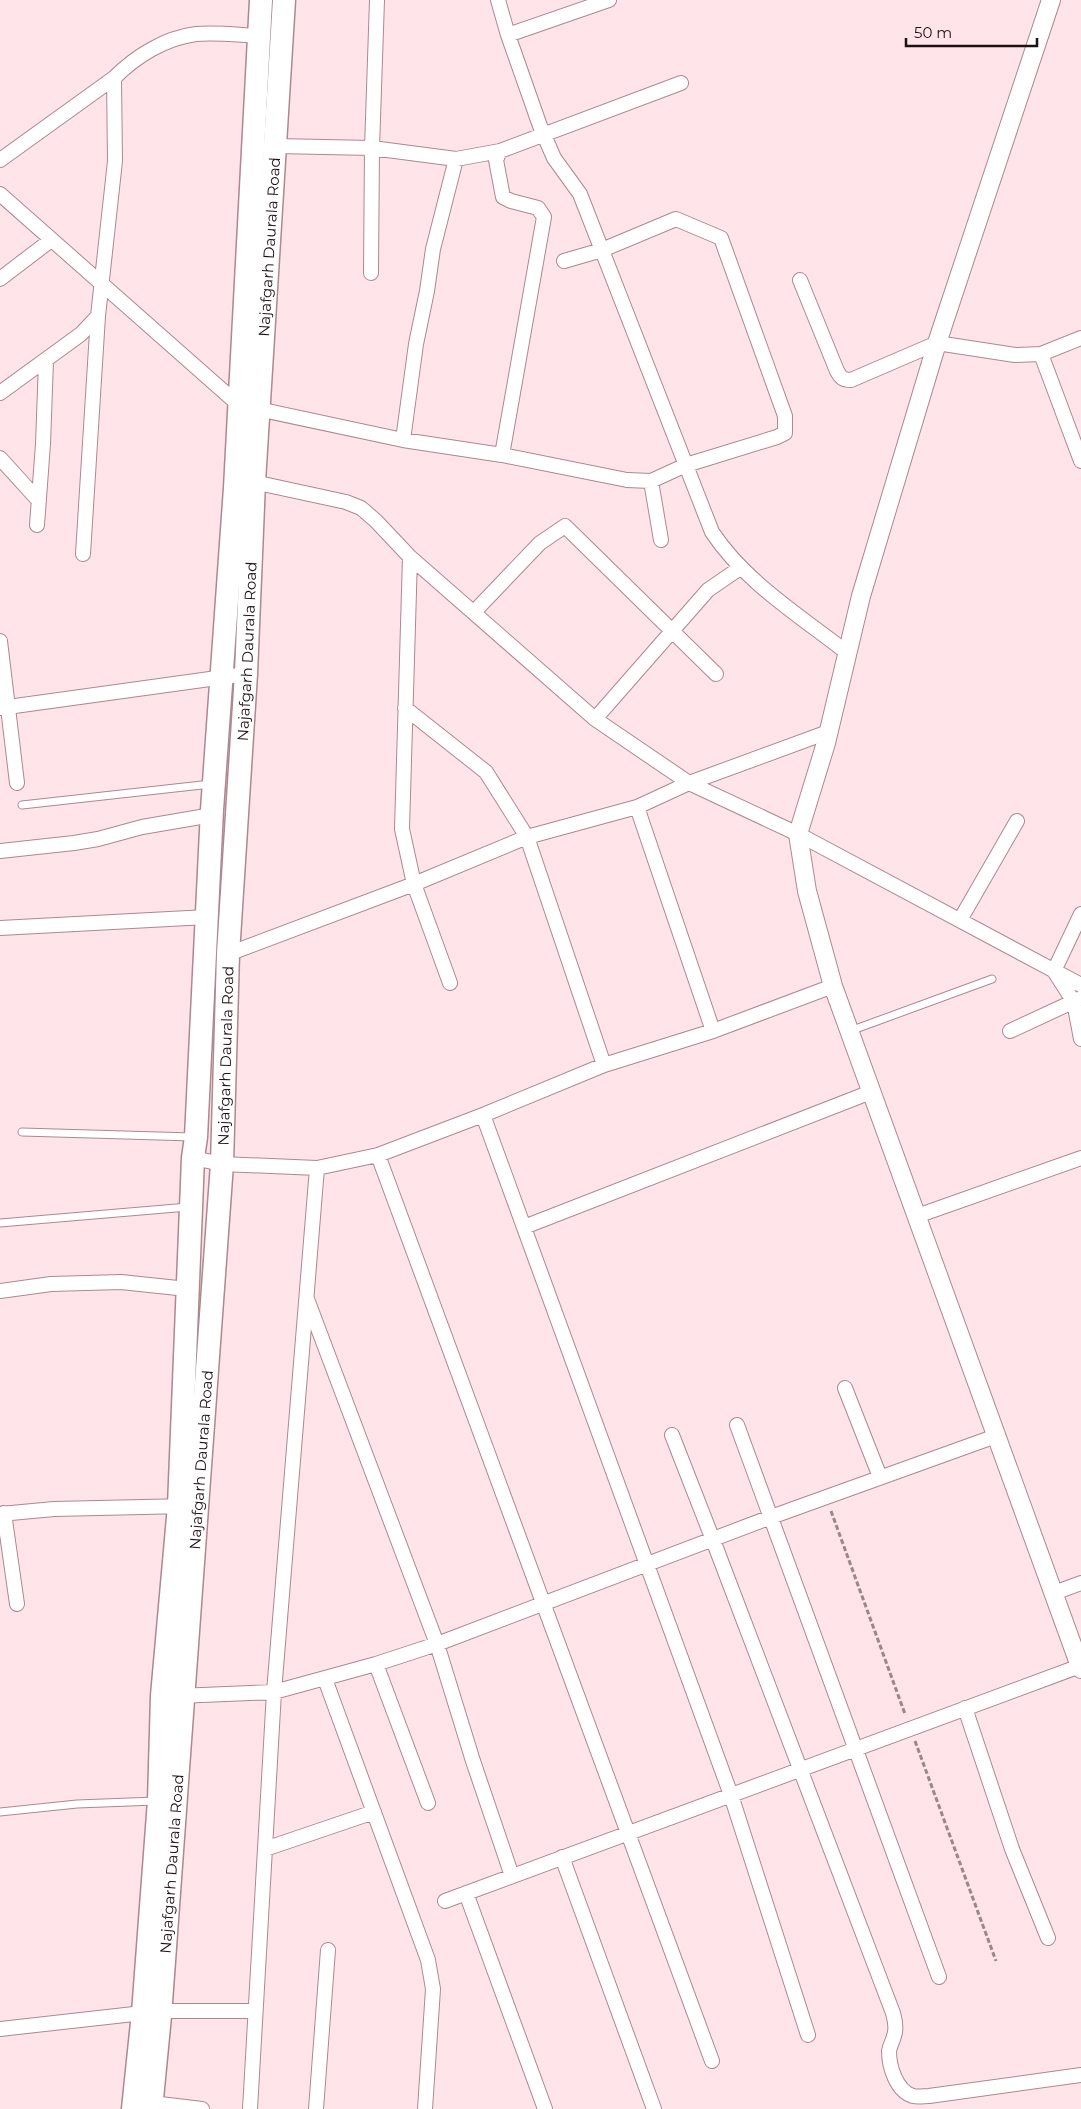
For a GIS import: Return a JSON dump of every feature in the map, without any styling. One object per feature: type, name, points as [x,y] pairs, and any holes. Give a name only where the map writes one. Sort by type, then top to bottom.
[{"type":"main road","name":"Najafgarh Daurala Road","points":[[145,2107],[188,1506],[222,1164],[228,954],[246,674],[254,482],[249,407],[261,0]]},
{"type":"main road","name":"Najafgarh Daurala Road","points":[[188,1506],[187,1289],[212,815],[222,678],[276,146],[284,0]]},
{"type":"main road","name":"Najafgarh Daurala Road","points":[[152,2012],[159,1801],[173,1696]]},
{"type":"street","points":[[371,273],[372,148],[377,0]]},
{"type":"street","points":[[498,0],[508,35],[540,126],[554,158],[580,194],[712,532],[724,550],[740,568],[846,652]]},
{"type":"street","points":[[508,35],[609,0]]},
{"type":"street","points":[[445,1901],[965,1708],[1080,1668],[833,986],[806,891],[798,834],[828,732],[846,652],[864,587],[937,343],[1050,0]]},
{"type":"street","points":[[0,160],[153,48],[175,38],[198,34],[259,36]]},
{"type":"street","points":[[83,554],[98,316],[115,161],[114,78]]},
{"type":"street","points":[[276,146],[372,148],[456,159],[500,151],[546,136],[681,83]]},
{"type":"street","points":[[500,151],[496,160],[502,197],[538,208],[544,217],[502,455]]},
{"type":"street","points":[[403,440],[416,344],[433,249],[456,159]]},
{"type":"street","points":[[0,194],[102,286],[249,407],[403,440],[502,455],[627,480],[651,481],[686,465],[785,433],[785,416],[721,238],[676,219],[602,250],[564,261]]},
{"type":"street","points":[[0,279],[51,240]]},
{"type":"street","points":[[800,280],[836,371],[840,378],[845,380],[851,380],[937,343],[1015,355],[1041,354],[1081,338]]},
{"type":"street","points":[[0,393],[81,334],[98,316]]},
{"type":"street","points":[[1041,354],[1081,461]]},
{"type":"street","points":[[37,526],[46,361]]},
{"type":"street","points":[[0,458],[39,501]]},
{"type":"street","points":[[651,481],[661,540]]},
{"type":"street","points":[[254,482],[346,502],[361,508],[410,557],[594,719],[689,783],[798,834],[1081,985]]},
{"type":"street","points":[[474,612],[540,543],[565,526],[716,674]]},
{"type":"street","points":[[410,557],[404,708],[402,830],[414,884],[450,983]]},
{"type":"street","points":[[594,719],[708,590],[740,568]]},
{"type":"street","points":[[0,640],[4,708],[17,783]]},
{"type":"street","points":[[4,708],[246,674]]},
{"type":"street","points":[[404,708],[486,772],[527,837],[604,1065]]},
{"type":"street","points":[[228,954],[414,884],[527,837],[637,807],[689,783],[828,732]]},
{"type":"street","points":[[637,807],[713,1031]]},
{"type":"street","points":[[0,851],[98,839],[142,827],[212,815]]},
{"type":"street","points":[[960,920],[1017,821]]},
{"type":"street","points":[[1054,972],[1081,914]]},
{"type":"street","points":[[0,928],[207,917]]},
{"type":"street","points":[[1054,972],[1077,1000],[1081,1039]]},
{"type":"street","points":[[194,1148],[222,1164],[317,1168],[378,1155],[484,1115],[604,1065],[713,1031],[833,986]]},
{"type":"street","points":[[1010,1031],[1077,1000]]},
{"type":"street","points":[[524,1227],[871,1092]]},
{"type":"street","points":[[484,1115],[731,1795],[808,2035]]},
{"type":"street","points":[[378,1155],[712,2061]]},
{"type":"street","points":[[917,1216],[1081,1158]]},
{"type":"street","points":[[250,2109],[274,1692],[305,1294],[317,1168]]},
{"type":"street","points":[[0,1290],[51,1284],[121,1282],[187,1289]]},
{"type":"street","points":[[305,1294],[437,1644],[473,1761],[512,1876]]},
{"type":"street","points":[[845,1388],[880,1477]]},
{"type":"street","points":[[737,1425],[939,1977]]},
{"type":"street","points":[[672,1435],[893,2013],[895,2034],[889,2058],[894,2074],[905,2092],[915,2096],[929,2096],[1081,2075]]},
{"type":"street","points":[[173,1696],[274,1692],[376,1664],[437,1644],[646,1563],[996,1436]]},
{"type":"street","points":[[17,1604],[2,1513],[54,1509],[188,1506]]},
{"type":"street","points":[[1054,1593],[1081,1583]]},
{"type":"street","points":[[376,1664],[428,1804]]},
{"type":"street","points":[[325,1679],[428,1960],[433,1989],[425,2109]]},
{"type":"street","points":[[965,1708],[1012,1849],[1048,1938]]},
{"type":"street","points":[[265,1849],[374,1812]]},
{"type":"street","points":[[562,1857],[654,2109]]},
{"type":"street","points":[[466,1893],[545,2109]]},
{"type":"street","points":[[316,2109],[328,1950]]},
{"type":"street","points":[[0,2029],[152,2012],[255,2011]]},
{"type":"street","points":[[145,2107],[202,2109]]},
{"type":"lane","points":[[22,805],[214,784]]},
{"type":"lane","points":[[850,1031],[992,979]]},
{"type":"lane","points":[[22,1132],[194,1148]]},
{"type":"lane","points":[[0,1223],[191,1206]]},
{"type":"lane","points":[[0,1812],[77,1804],[159,1801]]}]
